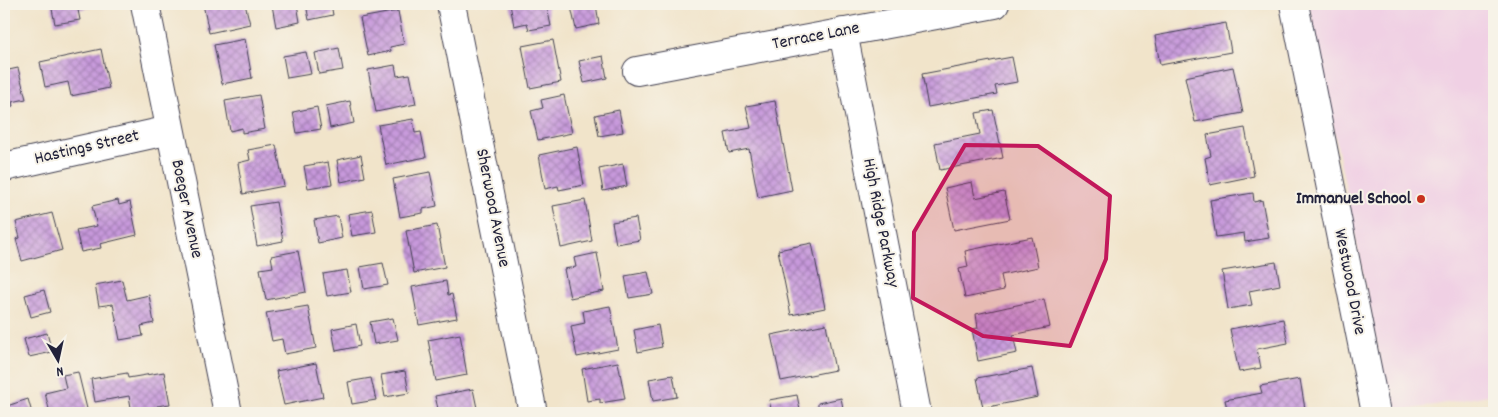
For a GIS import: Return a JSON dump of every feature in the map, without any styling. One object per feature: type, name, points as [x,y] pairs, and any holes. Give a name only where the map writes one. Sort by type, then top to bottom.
[{"type":"street","name":"Boeger Avenue","points":[[146,4],[228,413]]},
{"type":"street","name":"Sherwood Avenue","points":[[451,4],[533,413]]},
{"type":"street","name":"Terrace Lane","points":[[637,71],[995,4]]},
{"type":"street","name":"Westwood Drive","points":[[1294,4],[1376,413]]},
{"type":"street","name":"High Ridge Parkway","points":[[843,32],[917,413]]},
{"type":"street","name":"Hastings Street","points":[[4,167],[170,130]]},
{"type":"highlighted area","points":[[965,145],[1038,146],[1110,196],[1106,259],[1070,346],[983,336],[913,298],[914,232]]},
{"type":"shaded area","name":"Immanuel School","points":[[1309,4],[1494,4],[1494,394],[1391,413]]},
{"type":"building","points":[[51,4],[92,4],[92,7],[78,10],[80,20],[55,24]]},
{"type":"building","points":[[203,4],[245,4],[250,24],[209,33]]},
{"type":"building","points":[[297,4],[300,22],[276,27],[272,5]]},
{"type":"building","points":[[306,4],[331,4],[333,15],[309,20]]},
{"type":"building","points":[[510,4],[559,4],[547,7],[551,26],[529,30],[527,23],[514,26]]},
{"type":"building","points":[[596,4],[599,24],[576,29],[571,7]]},
{"type":"building","points":[[398,11],[404,44],[390,47],[391,51],[368,56],[360,18]]},
{"type":"building","points":[[1226,23],[1231,52],[1160,65],[1155,36]]},
{"type":"building","points":[[245,39],[252,78],[222,84],[214,45]]},
{"type":"building","points":[[553,40],[561,82],[530,88],[522,46]]},
{"type":"building","points":[[339,48],[343,70],[319,74],[315,53]]},
{"type":"building","points":[[101,49],[109,88],[71,96],[68,82],[45,87],[40,62]]},
{"type":"building","points":[[306,52],[311,74],[287,78],[283,56]]},
{"type":"building","points":[[603,56],[607,78],[584,83],[579,61]]},
{"type":"building","points":[[1012,57],[1017,82],[995,86],[997,94],[928,107],[922,74]]},
{"type":"building","points":[[395,65],[397,76],[410,74],[416,104],[376,112],[368,70]]},
{"type":"building","points":[[1233,67],[1243,113],[1195,122],[1185,77]]},
{"type":"building","points":[[18,68],[26,99],[12,102],[13,106],[4,108],[4,71]]},
{"type":"building","points":[[259,95],[265,129],[242,133],[242,128],[230,131],[225,101]]},
{"type":"building","points":[[564,95],[572,133],[538,140],[531,111],[543,108],[541,100]]},
{"type":"building","points":[[350,101],[354,123],[330,128],[326,106]]},
{"type":"building","points":[[775,101],[792,190],[758,197],[749,149],[729,153],[725,133],[751,128],[746,106]]},
{"type":"building","points":[[317,107],[321,129],[297,133],[293,112]]},
{"type":"building","points":[[619,110],[623,132],[599,136],[595,115]]},
{"type":"building","points":[[993,110],[1003,158],[940,170],[935,143],[980,134],[976,113]]},
{"type":"building","points":[[413,119],[415,133],[421,132],[426,157],[386,165],[378,125]]},
{"type":"building","points":[[1245,128],[1254,176],[1210,185],[1205,158],[1211,156],[1207,135]]},
{"type":"building","points":[[276,145],[284,186],[243,194],[238,163],[250,160],[248,150]]},
{"type":"building","points":[[577,147],[584,185],[559,190],[558,186],[545,189],[539,155]]},
{"type":"building","points":[[361,155],[365,177],[341,182],[337,160]]},
{"type":"building","points":[[328,162],[332,184],[308,188],[304,166]]},
{"type":"building","points":[[623,164],[627,186],[603,191],[599,169]]},
{"type":"building","points":[[430,172],[437,206],[423,209],[423,213],[400,217],[393,179]]},
{"type":"building","points":[[972,182],[975,198],[1004,192],[1010,219],[954,230],[945,188]]},
{"type":"building","points":[[1253,193],[1254,202],[1262,200],[1269,238],[1245,242],[1244,233],[1216,237],[1210,200]]},
{"type":"building","points":[[118,200],[119,205],[130,202],[137,235],[100,244],[101,248],[81,252],[76,230],[97,226],[92,206]]},
{"type":"building","points":[[585,200],[592,241],[561,248],[553,206]]},
{"type":"building","points":[[276,202],[283,241],[257,246],[250,206]]},
{"type":"building","points":[[372,210],[376,232],[352,236],[348,214]]},
{"type":"building","points":[[52,213],[62,250],[22,261],[16,239],[20,238],[16,222]]},
{"type":"building","points":[[338,216],[342,238],[318,243],[314,220]]},
{"type":"building","points":[[636,218],[640,240],[616,244],[612,222]]},
{"type":"building","points":[[437,225],[445,267],[414,273],[406,231]]},
{"type":"building","points":[[1032,237],[1038,267],[1001,275],[1004,290],[965,298],[959,269],[968,267],[965,251]]},
{"type":"building","points":[[812,243],[825,308],[791,315],[778,250]]},
{"type":"building","points":[[298,251],[306,292],[266,300],[260,269],[273,267],[271,256]]},
{"type":"building","points":[[597,253],[604,291],[570,298],[564,269],[576,267],[574,258]]},
{"type":"building","points":[[1276,262],[1280,285],[1249,291],[1252,305],[1228,309],[1222,271]]},
{"type":"building","points":[[383,263],[388,285],[364,289],[360,267]]},
{"type":"building","points":[[347,270],[351,292],[327,296],[323,274]]},
{"type":"building","points":[[648,272],[653,294],[629,298],[625,276]]},
{"type":"building","points":[[122,280],[127,300],[149,295],[154,323],[141,326],[143,336],[120,340],[113,304],[99,306],[95,285]]},
{"type":"building","points":[[446,281],[448,295],[452,294],[457,318],[419,325],[412,287]]},
{"type":"building","points":[[44,290],[50,312],[31,317],[25,295]]},
{"type":"building","points":[[1044,299],[1050,327],[1013,335],[1017,353],[978,361],[972,329],[978,328],[976,314]]},
{"type":"building","points":[[308,306],[316,348],[285,354],[282,339],[272,341],[266,313]]},
{"type":"building","points":[[610,306],[618,349],[577,357],[571,326],[585,323],[583,311]]},
{"type":"building","points":[[393,318],[398,340],[374,344],[370,322]]},
{"type":"building","points":[[1283,319],[1288,343],[1257,349],[1261,368],[1239,372],[1230,329]]},
{"type":"building","points":[[356,324],[360,346],[336,351],[332,329]]},
{"type":"building","points":[[826,324],[835,370],[781,381],[771,335]]},
{"type":"building","points":[[658,325],[662,347],[638,352],[634,330]]},
{"type":"building","points":[[47,333],[52,352],[29,357],[24,339]]},
{"type":"building","points":[[460,334],[467,375],[436,381],[428,340]]},
{"type":"building","points":[[618,362],[625,399],[600,403],[600,399],[587,401],[582,369]]},
{"type":"building","points":[[316,363],[323,397],[284,405],[276,371]]},
{"type":"building","points":[[1032,368],[1038,397],[983,408],[977,378]]},
{"type":"building","points":[[405,371],[409,393],[385,397],[381,375]]},
{"type":"building","points":[[78,372],[88,413],[50,413],[45,393],[66,388],[63,375]]},
{"type":"building","points":[[164,372],[170,404],[157,406],[159,413],[132,413],[129,396],[95,402],[91,379],[127,373],[128,378]]},
{"type":"building","points":[[673,375],[677,397],[653,401],[649,379]]},
{"type":"building","points":[[371,378],[376,400],[352,404],[348,382]]},
{"type":"building","points":[[1300,379],[1305,409],[1298,411],[1298,413],[1228,413],[1225,400],[1262,393],[1260,386]]},
{"type":"building","points":[[473,389],[478,413],[439,413],[435,396]]},
{"type":"building","points":[[797,395],[800,410],[818,407],[818,403],[841,398],[844,413],[772,413],[769,400]]},
{"type":"building","points":[[28,399],[32,413],[4,413],[4,407]]},
{"type":"place","name":"Immanuel School","points":[[1421,199]]}]
